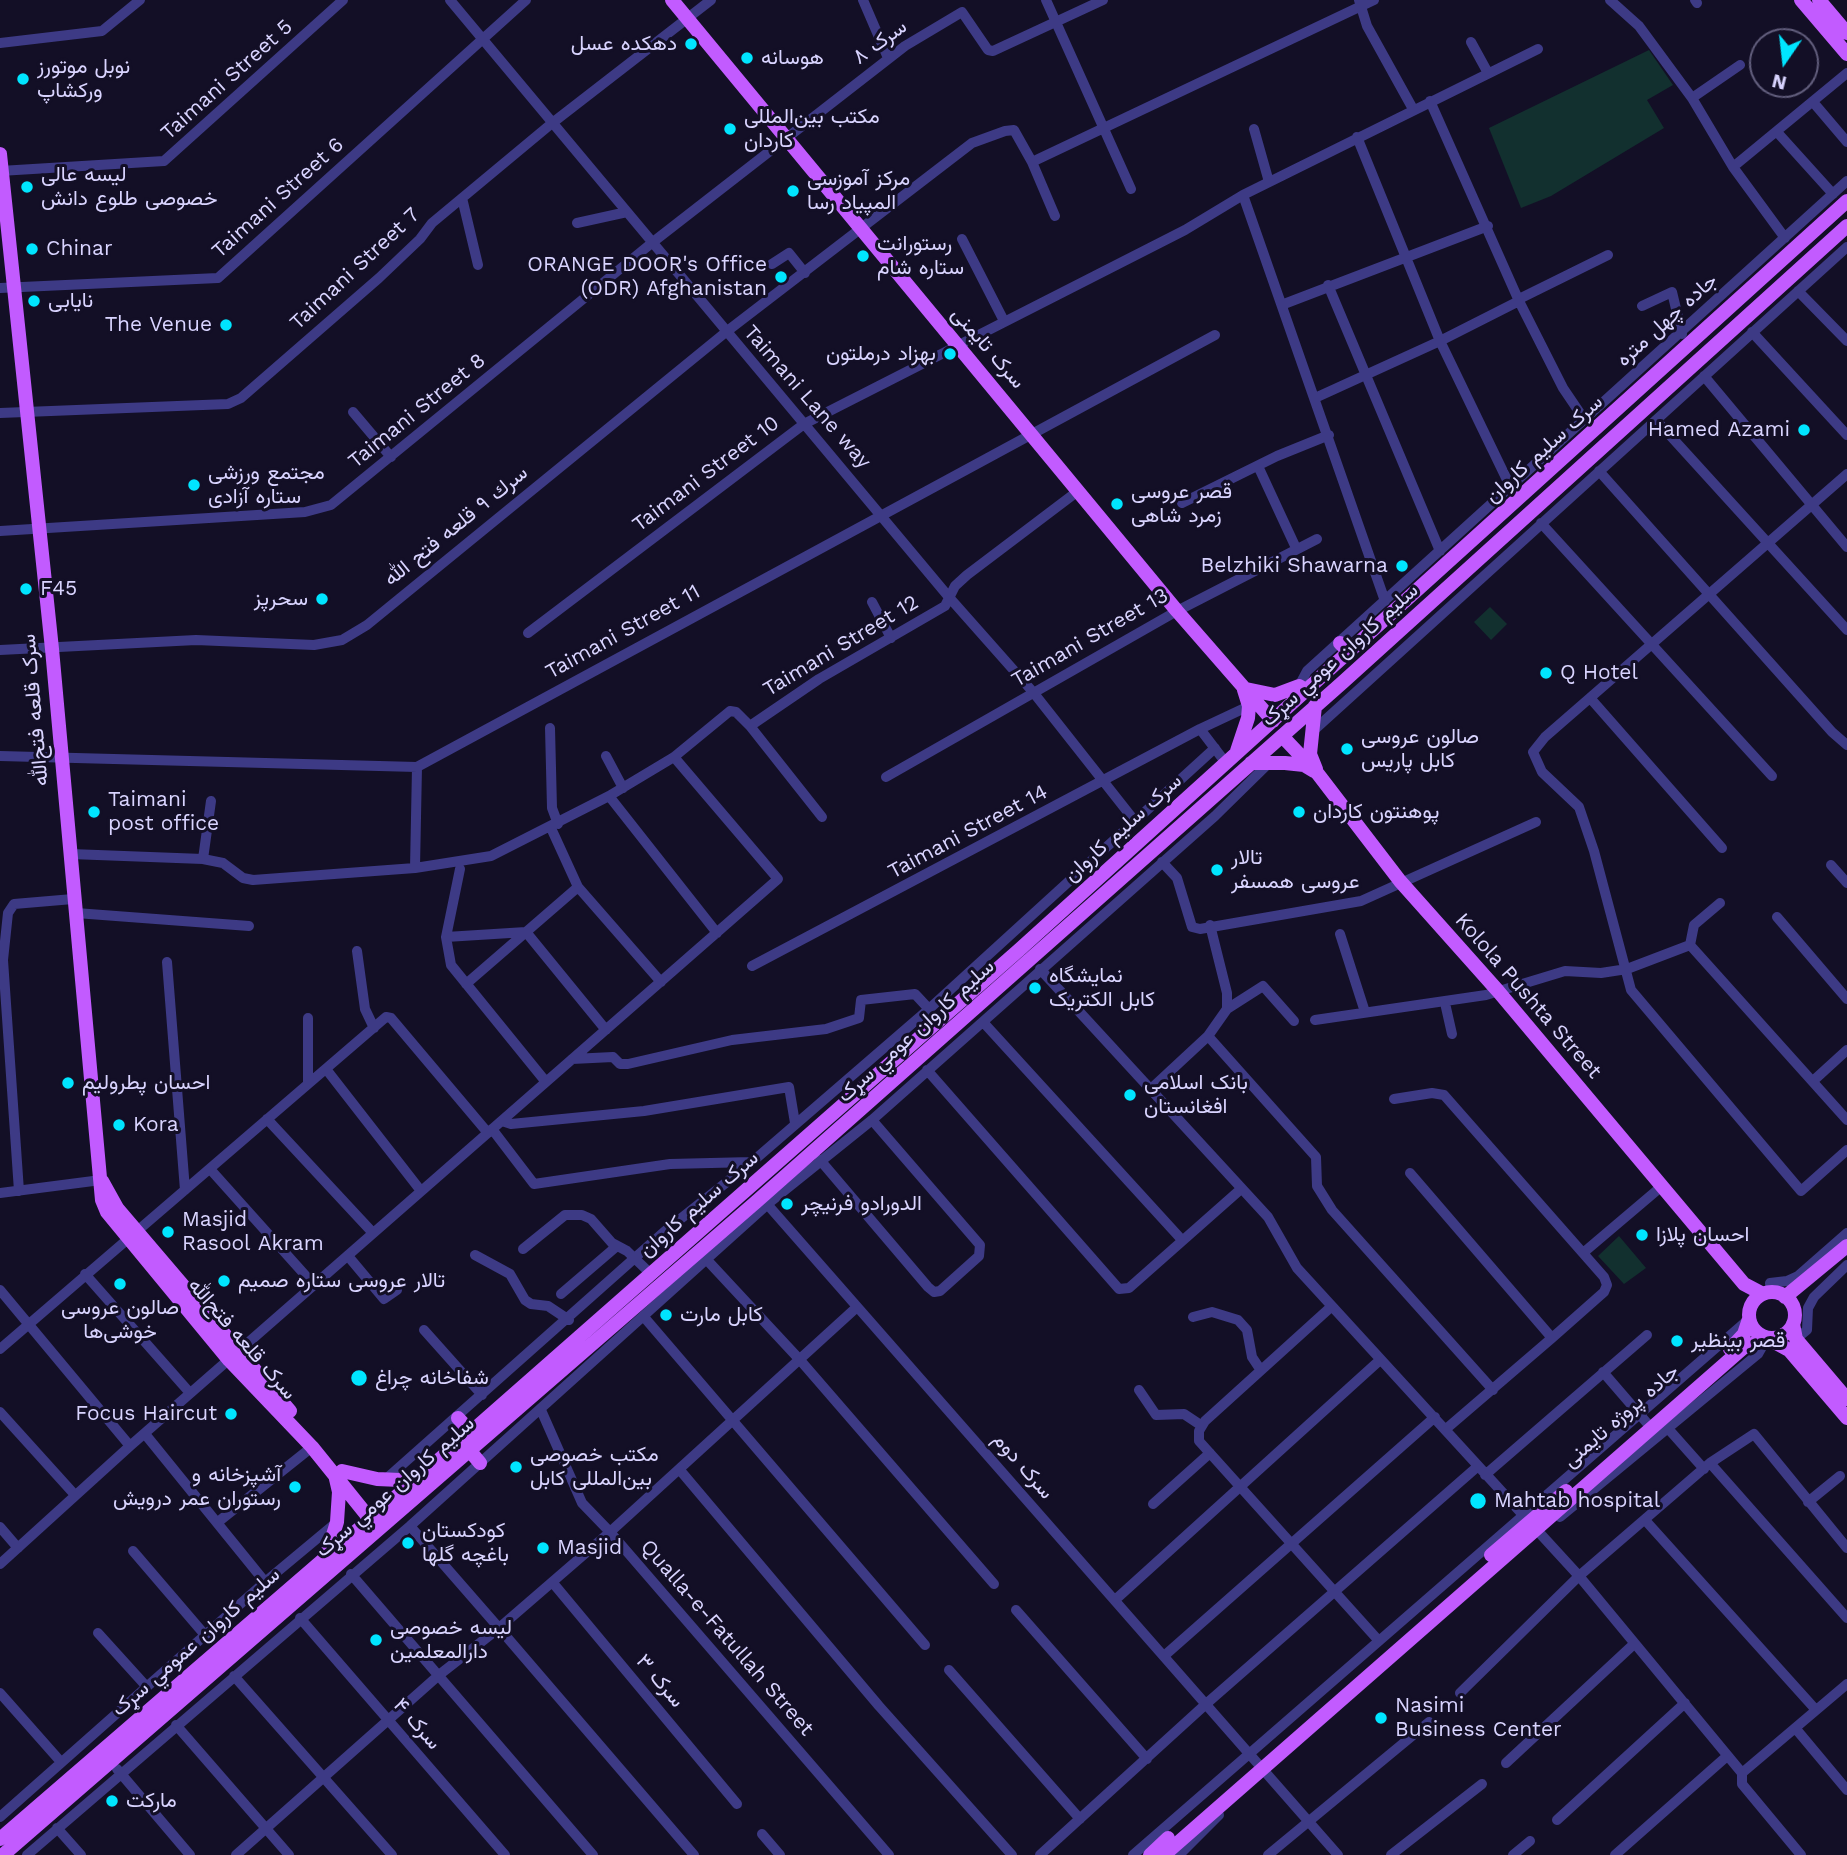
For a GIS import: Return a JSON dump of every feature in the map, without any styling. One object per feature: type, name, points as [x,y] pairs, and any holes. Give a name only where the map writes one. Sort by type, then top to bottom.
[{"type":"main road","name":"سرک تایمنی","points":[[672,0],[1177,611],[1273,721]]},
{"type":"main road","points":[[1801,0],[1847,54]]},
{"type":"main road","points":[[1819,0],[1847,33]]},
{"type":"main road","name":"سرک قلعه فتح‌الله","points":[[0,154],[6,288],[27,412],[102,1200],[107,1212],[133,1235],[312,1447],[339,1474]]},
{"type":"main road","name":"سرک سلیم کاروان","points":[[418,1476],[651,1274],[756,1199],[1273,721],[1345,648],[1553,470],[1847,201]]},
{"type":"main road","name":"سلیم کاروان عومي سړک","points":[[3,1855],[470,1451],[1204,804],[1247,773],[1282,736],[1847,226]]},
{"type":"main road","points":[[1553,470],[1564,482]]},
{"type":"main road","points":[[1411,619],[1423,630]]},
{"type":"main road","points":[[1243,689],[1275,695],[1303,689]]},
{"type":"main road","points":[[1231,759],[1249,706],[1243,689]]},
{"type":"main road","points":[[1315,706],[1310,754],[1318,774]]},
{"type":"main road","name":"Kolola Pushta Street","points":[[1282,736],[1318,774],[1400,881],[1498,991],[1744,1284]]},
{"type":"main road","points":[[1247,773],[1270,762],[1304,765],[1318,774]]},
{"type":"main road","points":[[1204,804],[1215,816]]},
{"type":"main road","points":[[1781,1303],[1847,1246]]},
{"type":"main road","points":[[1749,1315],[1757,1298],[1781,1303],[1802,1297],[1847,1257]]},
{"type":"main road","points":[[1744,1284],[1781,1303],[1796,1339],[1847,1399]]},
{"type":"main road","points":[[1744,1284],[1749,1315],[1756,1332],[1789,1350],[1847,1418]]},
{"type":"main road","points":[[1767,1338],[1784,1335],[1781,1303]]},
{"type":"main road","name":"جاده پروژه تایمنی","points":[[1653,1422],[1736,1343],[1744,1334],[1749,1315]]},
{"type":"main road","name":"جاده پروژه تایمنی","points":[[1150,1855],[1258,1765],[1531,1525],[1653,1422],[1743,1348],[1767,1338]]},
{"type":"main road","name":"سرک قلعه فتح‌الله","points":[[234,1355],[382,1527]]},
{"type":"main road","points":[[552,1379],[562,1391]]},
{"type":"main road","points":[[458,1418],[471,1432]]},
{"type":"main road","points":[[470,1451],[481,1463]]},
{"type":"main road","points":[[326,1557],[337,1522],[339,1474],[386,1479],[418,1476]]},
{"type":"main road","name":"سلیم کاروان عمومي سړک","points":[[0,1839],[418,1476]]},
{"type":"main road","name":"جاده پروژه تایمنی","points":[[1164,1855],[1258,1765]]},
{"type":"street","points":[[0,43],[102,31],[140,0]]},
{"type":"street","name":"Taimani Street 5","points":[[1,171],[164,161],[343,0]]},
{"type":"street","name":"Taimani Lane way","points":[[450,0],[484,37],[551,124],[726,332],[883,514],[948,596],[1034,692],[1134,820]]},
{"type":"street","name":"Taimani Street 6","points":[[6,288],[218,278],[526,0]]},
{"type":"street","name":"Taimani Street 7","points":[[0,414],[228,404],[241,398],[379,278],[420,239],[432,223],[551,124],[711,0]]},
{"type":"street","points":[[863,0],[888,58]]},
{"type":"street","points":[[1046,0],[1131,189]]},
{"type":"street","name":"سرک ۸","points":[[787,138],[888,58],[959,12],[964,14],[990,51],[1103,0]]},
{"type":"street","points":[[1055,216],[1032,162],[1106,129],[1360,3],[1374,0]]},
{"type":"street","points":[[1609,0],[1639,26],[1692,98],[1733,167],[1785,238]]},
{"type":"street","points":[[1360,3],[1367,26],[1413,109]]},
{"type":"street","points":[[1471,42],[1488,73]]},
{"type":"street","name":"Taimani Street 10","points":[[528,633],[804,424],[1185,230],[1243,195],[1538,49]]},
{"type":"street","points":[[1692,98],[1740,65]]},
{"type":"street","points":[[1733,167],[1847,72]]},
{"type":"street","points":[[1430,101],[1488,226],[1497,255],[1563,388],[1584,419]]},
{"type":"street","points":[[1813,102],[1847,142]]},
{"type":"street","points":[[1254,129],[1269,182]]},
{"type":"street","name":"سرك ٩ قلعه فتح الله","points":[[0,650],[197,640],[314,645],[342,640],[367,625],[726,332],[972,143],[989,135],[1014,130],[1032,162]]},
{"type":"street","points":[[1777,132],[1833,194]]},
{"type":"street","points":[[1357,137],[1440,341],[1510,486]]},
{"type":"street","name":"Taimani Street 8","points":[[0,531],[319,510],[331,505],[653,242],[787,138]]},
{"type":"street","name":"جاده چهل متره","points":[[1345,648],[1385,601],[1584,419],[1682,334],[1847,181]]},
{"type":"street","points":[[1243,195],[1284,304],[1385,601]]},
{"type":"street","points":[[462,198],[478,265]]},
{"type":"street","points":[[577,223],[627,212]]},
{"type":"street","points":[[1284,304],[1488,226]]},
{"type":"street","points":[[962,240],[1004,321]]},
{"type":"street","points":[[1313,732],[1703,376],[1846,251]]},
{"type":"street","points":[[772,264],[789,253],[805,273]]},
{"type":"street","points":[[1315,398],[1364,373],[1440,341],[1608,255]]},
{"type":"street","points":[[1328,285],[1440,551]]},
{"type":"street","points":[[1798,291],[1847,341]]},
{"type":"street","points":[[1642,306],[1672,292],[1682,334]]},
{"type":"street","points":[[1752,332],[1847,435]]},
{"type":"street","name":"Taimani Street 11","points":[[0,755],[417,767],[1031,432],[1215,335]]},
{"type":"street","points":[[1703,376],[1847,547]]},
{"type":"street","points":[[354,412],[391,457]]},
{"type":"street","points":[[1656,420],[1847,630]]},
{"type":"street","points":[[1182,503],[1329,435]]},
{"type":"street","points":[[1258,466],[1296,548]]},
{"type":"street","points":[[1599,471],[1832,733],[1847,745]]},
{"type":"street","points":[[1847,474],[1767,542],[1653,646],[1545,737],[1533,752],[1542,772],[1578,807],[1594,851],[1631,990],[1801,1191],[1847,1150]]},
{"type":"street","name":"Taimani Street 12","points":[[750,726],[819,679],[945,606],[948,596],[967,575],[1078,491]]},
{"type":"street","points":[[1541,523],[1772,776]]},
{"type":"street","name":"Taimani Street 13","points":[[886,777],[1177,611],[1317,539]]},
{"type":"street","points":[[872,602],[891,639]]},
{"type":"street","points":[[1591,699],[1722,848]]},
{"type":"street","name":"Taimani Street 14","points":[[752,966],[1200,729],[1249,706]]},
{"type":"street","points":[[71,854],[203,859],[223,863],[243,878],[253,880],[415,867],[491,856],[554,826],[623,788],[674,757],[730,711],[750,726],[822,817]]},
{"type":"street","points":[[550,728],[554,826],[578,887],[661,982]]},
{"type":"street","points":[[1200,729],[1215,748],[1231,759]]},
{"type":"street","points":[[386,1479],[636,1259],[929,1009],[1215,748]]},
{"type":"street","points":[[606,756],[623,788]]},
{"type":"street","points":[[0,1564],[190,1393],[778,879],[674,757]]},
{"type":"street","points":[[27,1855],[541,1410],[707,1260],[756,1199],[820,1160],[872,1119],[1215,816],[1247,773],[1270,762]]},
{"type":"street","points":[[415,867],[417,767]]},
{"type":"street","points":[[609,796],[717,933]]},
{"type":"street","points":[[203,859],[211,801]]},
{"type":"street","points":[[1162,862],[1177,878],[1192,927],[1200,929],[1210,925],[1361,901],[1400,881],[1536,822]]},
{"type":"street","points":[[1832,865],[1847,883]]},
{"type":"street","points":[[460,869],[446,937],[451,965],[546,1082]]},
{"type":"street","points":[[466,984],[578,887]]},
{"type":"street","points":[[1690,945],[1694,925],[1720,903]]},
{"type":"street","points":[[19,1191],[3,960],[4,913],[14,904],[75,906],[249,926]]},
{"type":"street","points":[[1777,917],[1847,999]]},
{"type":"street","points":[[1210,925],[1227,993],[1227,1009]]},
{"type":"street","points":[[446,937],[526,932]]},
{"type":"street","points":[[526,932],[606,1030]]},
{"type":"street","points":[[1340,934],[1365,1012]]},
{"type":"street","points":[[1315,1020],[1445,1003],[1565,971],[1601,973],[1627,969],[1690,945]]},
{"type":"street","points":[[1690,945],[1847,1120]]},
{"type":"street","points":[[357,951],[365,1009],[374,1028]]},
{"type":"street","points":[[167,962],[185,1190]]},
{"type":"street","points":[[1040,969],[1268,1217],[1297,1268],[1579,1576],[1685,1703],[1726,1757],[1742,1773],[1742,1784],[1801,1855]]},
{"type":"street","points":[[1152,1088],[1208,1035],[1227,1009],[1263,986],[1294,1021]]},
{"type":"street","points":[[572,1059],[613,1057],[620,1064],[628,1064],[732,1040],[826,1028],[859,1018],[861,1000],[915,994],[929,1009]]},
{"type":"street","points":[[1445,1003],[1452,1034]]},
{"type":"street","points":[[0,1349],[386,1017],[391,1018],[534,1184],[670,1164],[752,1162]]},
{"type":"street","points":[[308,1018],[308,1084]]},
{"type":"street","points":[[983,1022],[1182,1240]]},
{"type":"street","points":[[1208,1035],[1316,1157],[1317,1186],[1332,1210],[1493,1390]]},
{"type":"street","points":[[1813,1081],[1847,1050]]},
{"type":"street","points":[[326,1069],[421,1191]]},
{"type":"street","points":[[927,1070],[1119,1290],[1129,1288],[1241,1189]]},
{"type":"street","points":[[502,1121],[511,1124],[644,1111],[789,1087],[795,1123]]},
{"type":"street","points":[[1394,1099],[1432,1093],[1444,1095],[1583,1253],[1607,1285],[1604,1292],[1446,1429]]},
{"type":"street","points":[[267,1119],[373,1233]]},
{"type":"street","points":[[820,1160],[928,1287],[934,1292],[940,1291],[979,1256],[980,1245],[872,1119]]},
{"type":"street","points":[[210,1169],[314,1285]]},
{"type":"street","points":[[1409,1173],[1552,1338]]},
{"type":"street","points":[[0,1193],[102,1180]]},
{"type":"street","points":[[1583,1253],[1606,1241],[1662,1186]]},
{"type":"street","name":"سرک دوم","points":[[756,1199],[857,1307],[1338,1855]]},
{"type":"street","points":[[523,1249],[565,1215],[572,1214],[591,1219],[617,1246],[651,1274]]},
{"type":"street","points":[[1781,1303],[1770,1283],[1787,1281],[1798,1276],[1847,1233]]},
{"type":"street","points":[[561,1294],[617,1246]]},
{"type":"street","points":[[475,1255],[510,1275],[525,1300],[548,1306],[569,1320]]},
{"type":"street","points":[[348,1256],[384,1299],[397,1290]]},
{"type":"street","points":[[707,1260],[800,1360],[994,1584]]},
{"type":"street","points":[[1796,1339],[1807,1330],[1808,1308],[1814,1297],[1847,1265]]},
{"type":"street","points":[[85,1274],[190,1393]]},
{"type":"street","points":[[0,1290],[130,1446]]},
{"type":"street","points":[[1332,1306],[1260,1369],[1202,1426],[1199,1441],[1336,1590],[1379,1641]]},
{"type":"street","points":[[541,1410],[582,1503],[610,1532],[857,1307]]},
{"type":"street","points":[[1193,1317],[1212,1312],[1238,1320],[1247,1330],[1252,1357],[1260,1369]]},
{"type":"street","points":[[644,1317],[925,1645]]},
{"type":"street","points":[[424,1330],[482,1395]]},
{"type":"street","points":[[1040,1855],[1336,1590],[1647,1335]]},
{"type":"street","points":[[1115,1600],[1242,1488],[1380,1360]]},
{"type":"street","points":[[1603,1372],[1653,1422],[1707,1466],[1847,1618]]},
{"type":"street","points":[[1139,1390],[1156,1415],[1180,1414],[1202,1426]]},
{"type":"street","points":[[0,1412],[75,1495]]},
{"type":"street","points":[[1164,1656],[1294,1545],[1435,1417]]},
{"type":"street","name":"جاده پروژه تایمنی","points":[[1179,1855],[1258,1765],[1379,1641],[1531,1525],[1653,1422]]},
{"type":"street","points":[[145,1434],[265,1582]]},
{"type":"street","points":[[1460,1693],[1579,1576],[1707,1466],[1754,1434],[1847,1548]]},
{"type":"street","points":[[218,1522],[312,1447]]},
{"type":"street","points":[[1153,1504],[1210,1453]]},
{"type":"street","points":[[679,1469],[879,1706],[1012,1855]]},
{"type":"street","points":[[1808,1502],[1840,1476]]},
{"type":"street","points":[[1645,1520],[1816,1710]]},
{"type":"street","points":[[0,1817],[146,1686],[337,1522]]},
{"type":"street","points":[[410,1526],[694,1855]]},
{"type":"street","points":[[0,1527],[19,1548]]},
{"type":"street","name":"Qualla-e-Fatullah Street","points":[[236,1855],[439,1675],[553,1583],[610,1532],[889,1855]]},
{"type":"street","points":[[133,1551],[205,1635]]},
{"type":"street","points":[[351,1574],[593,1855]]},
{"type":"street","name":"سرک ۳","points":[[553,1583],[737,1804]]},
{"type":"street","points":[[1016,1610],[1147,1759]]},
{"type":"street","name":"سرک ۴","points":[[300,1618],[505,1855]]},
{"type":"street","points":[[98,1633],[146,1686]]},
{"type":"street","points":[[1506,1763],[1634,1644]]},
{"type":"street","points":[[949,1670],[1080,1819]]},
{"type":"street","points":[[234,1676],[392,1855]]},
{"type":"street","points":[[1742,1773],[1847,1684]]},
{"type":"street","points":[[0,1693],[61,1762]]},
{"type":"street","points":[[1558,1820],[1685,1703]]},
{"type":"street","points":[[1268,1855],[1429,1721]]},
{"type":"street","points":[[176,1725],[289,1855]]},
{"type":"street","points":[[1796,1729],[1847,1790]]},
{"type":"street","points":[[1615,1855],[1726,1757]]},
{"type":"street","points":[[109,1763],[121,1773],[190,1855]]},
{"type":"street","name":"جاده پروژه تایمنی","points":[[1133,1855],[1258,1765]]},
{"type":"street","points":[[1391,1855],[1482,1784]]},
{"type":"street","points":[[57,1828],[81,1855]]},
{"type":"street","points":[[761,1834],[780,1855]]},
{"type":"street","points":[[1513,1855],[1530,1842]]},
{"type":"green space","points":[[1649,50],[1673,85],[1647,100],[1664,128],[1551,196],[1521,208],[1489,128]]},
{"type":"green space","points":[[1490,607],[1507,624],[1491,640],[1474,622]]},
{"type":"green space","points":[[1619,1236],[1646,1268],[1624,1284],[1598,1256]]},
{"type":"place","name":"دهکده عسل","points":[[691,44]]},
{"type":"place","name":"هوسانه","points":[[747,58]]},
{"type":"place","name":"نوبل موتورز ورکشاپ","points":[[23,79]]},
{"type":"place","name":"مکتب بین‌المللی کاردان","points":[[730,129]]},
{"type":"place","name":"لیسه عالی خصوصی طلوع دانش","points":[[27,187]]},
{"type":"place","name":"مرکز آموزسی المپیاد رسا","points":[[793,191]]},
{"type":"place","name":"Chinar","points":[[32,249]]},
{"type":"place","name":"رستورانت ستاره شام","points":[[863,256]]},
{"type":"place","name":"ORANGE DOOR's Office (ODR) Afghanistan","points":[[781,277]]},
{"type":"place","name":"نایابی","points":[[34,301]]},
{"type":"place","name":"The Venue","points":[[226,325]]},
{"type":"place","name":"بهزاد درملتون","points":[[950,354]]},
{"type":"place","name":"Hamed Azami","points":[[1804,430]]},
{"type":"place","name":"مجتمع ورزشی ستاره آزادی","points":[[194,485]]},
{"type":"place","name":"قصر عروسی زمرد شاهی","points":[[1117,504]]},
{"type":"place","name":"Belzhiki Shawarna","points":[[1402,566]]},
{"type":"place","name":"F45","points":[[26,589]]},
{"type":"place","name":"سحرپز","points":[[322,599]]},
{"type":"place","name":"Q Hotel","points":[[1546,673]]},
{"type":"place","name":"صالون عروسی کابل پاریس","points":[[1347,749]]},
{"type":"place","name":"Taimani post office","points":[[94,812]]},
{"type":"place","name":"پوهنتون کاردان","points":[[1299,812]]},
{"type":"place","name":"تالار عروسی همسفر","points":[[1217,870]]},
{"type":"place","name":"نمایشگاه کابل الکتریک","points":[[1035,988]]},
{"type":"place","name":"احسان پطرولیم","points":[[68,1083]]},
{"type":"place","name":"بانک اسلامی افغانستان","points":[[1130,1095]]},
{"type":"place","name":"Kora","points":[[119,1125]]},
{"type":"place","name":"الدورادو فرنیچر","points":[[787,1204]]},
{"type":"place","name":"Masjid Rasool Akram","points":[[168,1232]]},
{"type":"place","name":"احسان پلازا","points":[[1642,1235]]},
{"type":"place","name":"تالار عروسی ستاره صمیم","points":[[224,1281]]},
{"type":"place","name":"صالون عروسی خوشی‌ها","points":[[120,1284]]},
{"type":"place","name":"کابل مارت","points":[[666,1315]]},
{"type":"place","name":"قصر بینظیر","points":[[1677,1341]]},
{"type":"place","name":"شفاخانه چراغ","points":[[359,1378]]},
{"type":"place","name":"Focus Haircut","points":[[231,1414]]},
{"type":"place","name":"مکتب خصوصی بین‌المللی کابل","points":[[516,1467]]},
{"type":"place","name":"آشپزخانه و رستوران عمر درویش","points":[[295,1487]]},
{"type":"place","name":"Mahtab hospital","points":[[1478,1501]]},
{"type":"place","name":"کودکستان باغچه گلها","points":[[408,1543]]},
{"type":"place","name":"Masjid","points":[[543,1548]]},
{"type":"place","name":"لیسه خصوصی دارالمعلمین","points":[[376,1640]]},
{"type":"place","name":"Nasimi Business Center","points":[[1381,1718]]},
{"type":"place","name":"مارکت","points":[[112,1801]]}]
